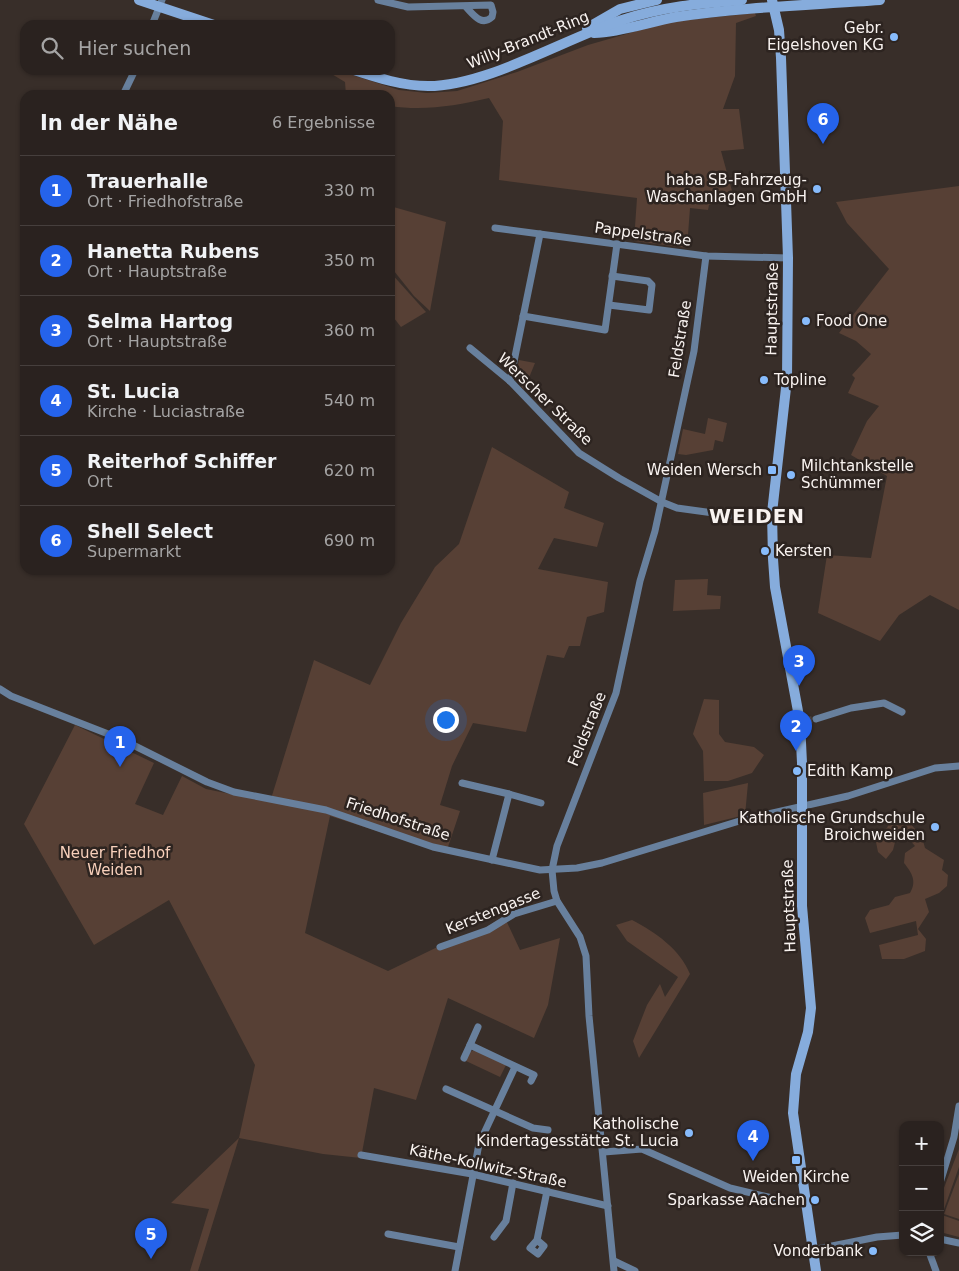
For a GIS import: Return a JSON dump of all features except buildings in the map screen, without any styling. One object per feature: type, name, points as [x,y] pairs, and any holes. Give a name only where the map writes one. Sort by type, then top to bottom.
[{"type":"main road","points":[[139,0],[160,3],[202,20]]},
{"type":"main road","points":[[572,39],[620,9],[657,0]]},
{"type":"main road","name":"Willy-Brandt-Ring","points":[[373,75],[406,84],[442,85],[491,73],[623,19],[666,8],[742,0]]},
{"type":"main road","points":[[583,34],[607,33],[675,17],[773,4],[880,0]]},
{"type":"main road","name":"Hauptstraße","points":[[773,4],[781,58],[788,258],[787,379],[772,521],[775,587],[802,721],[804,936],[811,1008],[808,1032],[796,1074],[793,1113],[816,1271]]},
{"type":"street","points":[[378,0],[408,7],[464,6]]},
{"type":"street","points":[[154,20],[160,3]]},
{"type":"street","points":[[125,90],[133,75]]},
{"type":"street","name":"Pappelstraße","points":[[495,228],[706,256],[788,258]]},
{"type":"street","points":[[510,381],[540,234]]},
{"type":"street","points":[[523,316],[605,330],[617,244]]},
{"type":"street","name":"Feldstraße","points":[[614,1271],[604,1152],[589,1016],[586,956],[580,937],[557,901],[552,870],[557,846],[616,693],[640,580],[662,502],[694,351],[706,256]]},
{"type":"street","points":[[608,305],[649,310],[652,285],[648,281],[612,276]]},
{"type":"street","name":"Werscher Straße","points":[[470,348],[510,381],[580,453],[618,478],[662,502],[690,510],[772,521]]},
{"type":"street","name":"Friedhofstraße","points":[[0,689],[11,696],[121,739],[207,782],[234,792],[326,810],[433,847],[540,870],[594,865],[746,819],[802,808],[848,796],[935,768],[959,766]]},
{"type":"street","points":[[816,719],[851,708],[884,703],[902,712]]},
{"type":"street","points":[[462,783],[541,803]]},
{"type":"street","points":[[492,860],[508,794]]},
{"type":"street","name":"Kerstengasse","points":[[440,947],[488,930],[514,914],[557,901]]},
{"type":"street","points":[[464,1058],[478,1027]]},
{"type":"street","points":[[470,1045],[534,1075],[531,1081]]},
{"type":"street","points":[[455,1271],[479,1144],[515,1066]]},
{"type":"street","points":[[446,1089],[533,1128],[548,1130]]},
{"type":"street","points":[[944,1170],[954,1137],[959,1106]]},
{"type":"street","points":[[604,1152],[642,1149],[730,1188],[781,1200],[804,1197]]},
{"type":"street","name":"Käthe-Kollwitz-Straße","points":[[361,1155],[472,1174],[608,1206]]},
{"type":"street","points":[[494,1237],[506,1221],[513,1183]]},
{"type":"street","points":[[537,1240],[546,1191]]},
{"type":"street","points":[[388,1234],[459,1247]]},
{"type":"street","points":[[812,1250],[877,1237],[899,1235]]},
{"type":"street","points":[[944,1240],[959,1243]]},
{"type":"street","points":[[930,1256],[936,1271]]},
{"type":"street","points":[[614,1262],[635,1271]]},
{"type":"green space","points":[[755,13],[756,16],[736,23],[735,76],[723,109],[739,109],[744,149],[721,151],[734,198],[709,205],[708,210],[690,208],[687,248],[634,241],[637,198],[499,180],[503,121],[489,98],[440,107],[395,106],[395,90],[346,90],[345,82],[333,75],[352,75],[399,90],[427,93],[457,91],[517,72],[588,45],[668,22]]},
{"type":"green space","points":[[959,186],[959,610],[930,595],[899,615],[880,641],[818,613],[827,555],[871,558],[887,476],[851,455],[867,421],[879,406],[848,393],[855,378],[852,375],[871,354],[856,341],[839,333],[889,269],[847,223],[836,202]]},
{"type":"green space","points":[[395,207],[446,222],[430,311],[414,296],[395,272]]},
{"type":"green space","points":[[395,278],[426,312],[401,327],[395,319]]},
{"type":"green space","points":[[519,360],[535,363],[524,390],[516,378]]},
{"type":"green space","points":[[708,418],[727,423],[723,442],[715,440],[713,450],[686,455],[678,454],[683,429],[705,434]]},
{"type":"green space","name":"Neuer Friedhof Weiden","points":[[492,447],[569,492],[564,508],[604,523],[597,547],[554,538],[538,569],[608,582],[604,612],[587,617],[580,646],[569,646],[564,658],[547,655],[526,732],[473,723],[452,766],[440,805],[460,811],[446,853],[330,816],[305,933],[388,971],[454,939],[483,929],[504,916],[520,950],[560,938],[548,1005],[534,1038],[448,998],[416,1100],[374,1088],[361,1158],[323,1154],[239,1138],[255,1065],[169,900],[94,945],[24,824],[75,725],[154,763],[135,804],[163,815],[182,776],[206,789],[270,802],[314,660],[370,685],[401,623],[435,567],[459,544]]},
{"type":"green space","points":[[708,579],[707,595],[721,596],[720,609],[673,611],[675,580]]},
{"type":"green space","points":[[704,699],[719,700],[719,734],[725,742],[754,747],[764,755],[752,773],[728,781],[704,781],[703,751],[693,734]]},
{"type":"green space","points":[[748,783],[745,815],[704,825],[703,793]]},
{"type":"green space","points":[[891,819],[905,826],[909,822],[922,837],[925,848],[944,860],[942,870],[948,875],[947,886],[939,893],[925,899],[929,912],[918,929],[926,939],[925,951],[904,959],[882,959],[879,945],[918,935],[916,921],[870,933],[865,918],[870,910],[889,905],[895,897],[910,893],[912,889],[913,881],[911,874],[904,863],[905,853],[915,846],[906,836],[895,842],[893,850],[886,859],[878,852],[875,837],[887,828]]},
{"type":"green space","points":[[632,920],[666,942],[686,965],[690,974],[639,1058],[633,1041],[647,1005],[660,984],[665,997],[678,977],[627,941],[616,925]]},
{"type":"green space","points":[[474,1050],[506,1065],[500,1077],[466,1061],[470,1052]]},
{"type":"green space","points":[[239,1138],[198,1271],[190,1271],[209,1209],[171,1203]]},
{"type":"green space","points":[[959,1149],[959,1167],[944,1209],[944,1188]]},
{"type":"green space","points":[[959,1174],[959,1219],[944,1214]]},
{"type":"green space","points":[[944,1216],[959,1221],[959,1237],[944,1233]]},
{"type":"tunnel","points":[[805,721],[816,719]]},
{"type":"place","name":"Gebr. Eigelshoven KG","points":[[894,37]]},
{"type":"place","name":"Shell Select","points":[[823,144]]},
{"type":"place","name":"haba SB-Fahrzeug- Waschanlagen GmbH","points":[[817,189]]},
{"type":"place","name":"Food One","points":[[806,321]]},
{"type":"place","name":"Topline","points":[[764,380]]},
{"type":"place","name":"Weiden Wersch","points":[[772,470]]},
{"type":"place","name":"Milchtankstelle Schümmer","points":[[791,475]]},
{"type":"place","name":"Kersten","points":[[765,551]]},
{"type":"place","name":"Selma Hartog","points":[[799,686]]},
{"type":"place","name":"Hanetta Rubens","points":[[796,751]]},
{"type":"place","name":"Trauerhalle","points":[[120,767]]},
{"type":"place","name":"Edith Kamp","points":[[797,771]]},
{"type":"place","name":"Katholische Grundschule Broichweiden","points":[[935,827]]},
{"type":"place","name":"Katholische Kindertagesstätte St. Lucia","points":[[689,1133]]},
{"type":"place","name":"Weiden Kirche","points":[[796,1160]]},
{"type":"place","name":"St. Lucia","points":[[753,1161]]},
{"type":"place","name":"Sparkasse Aachen","points":[[815,1200]]},
{"type":"place","name":"Vonderbank","points":[[873,1251]]},
{"type":"place","name":"Reiterhof Schiffer","points":[[151,1259]]},
{"type":"district","name":"WEIDEN","points":[[757,516]]}]
